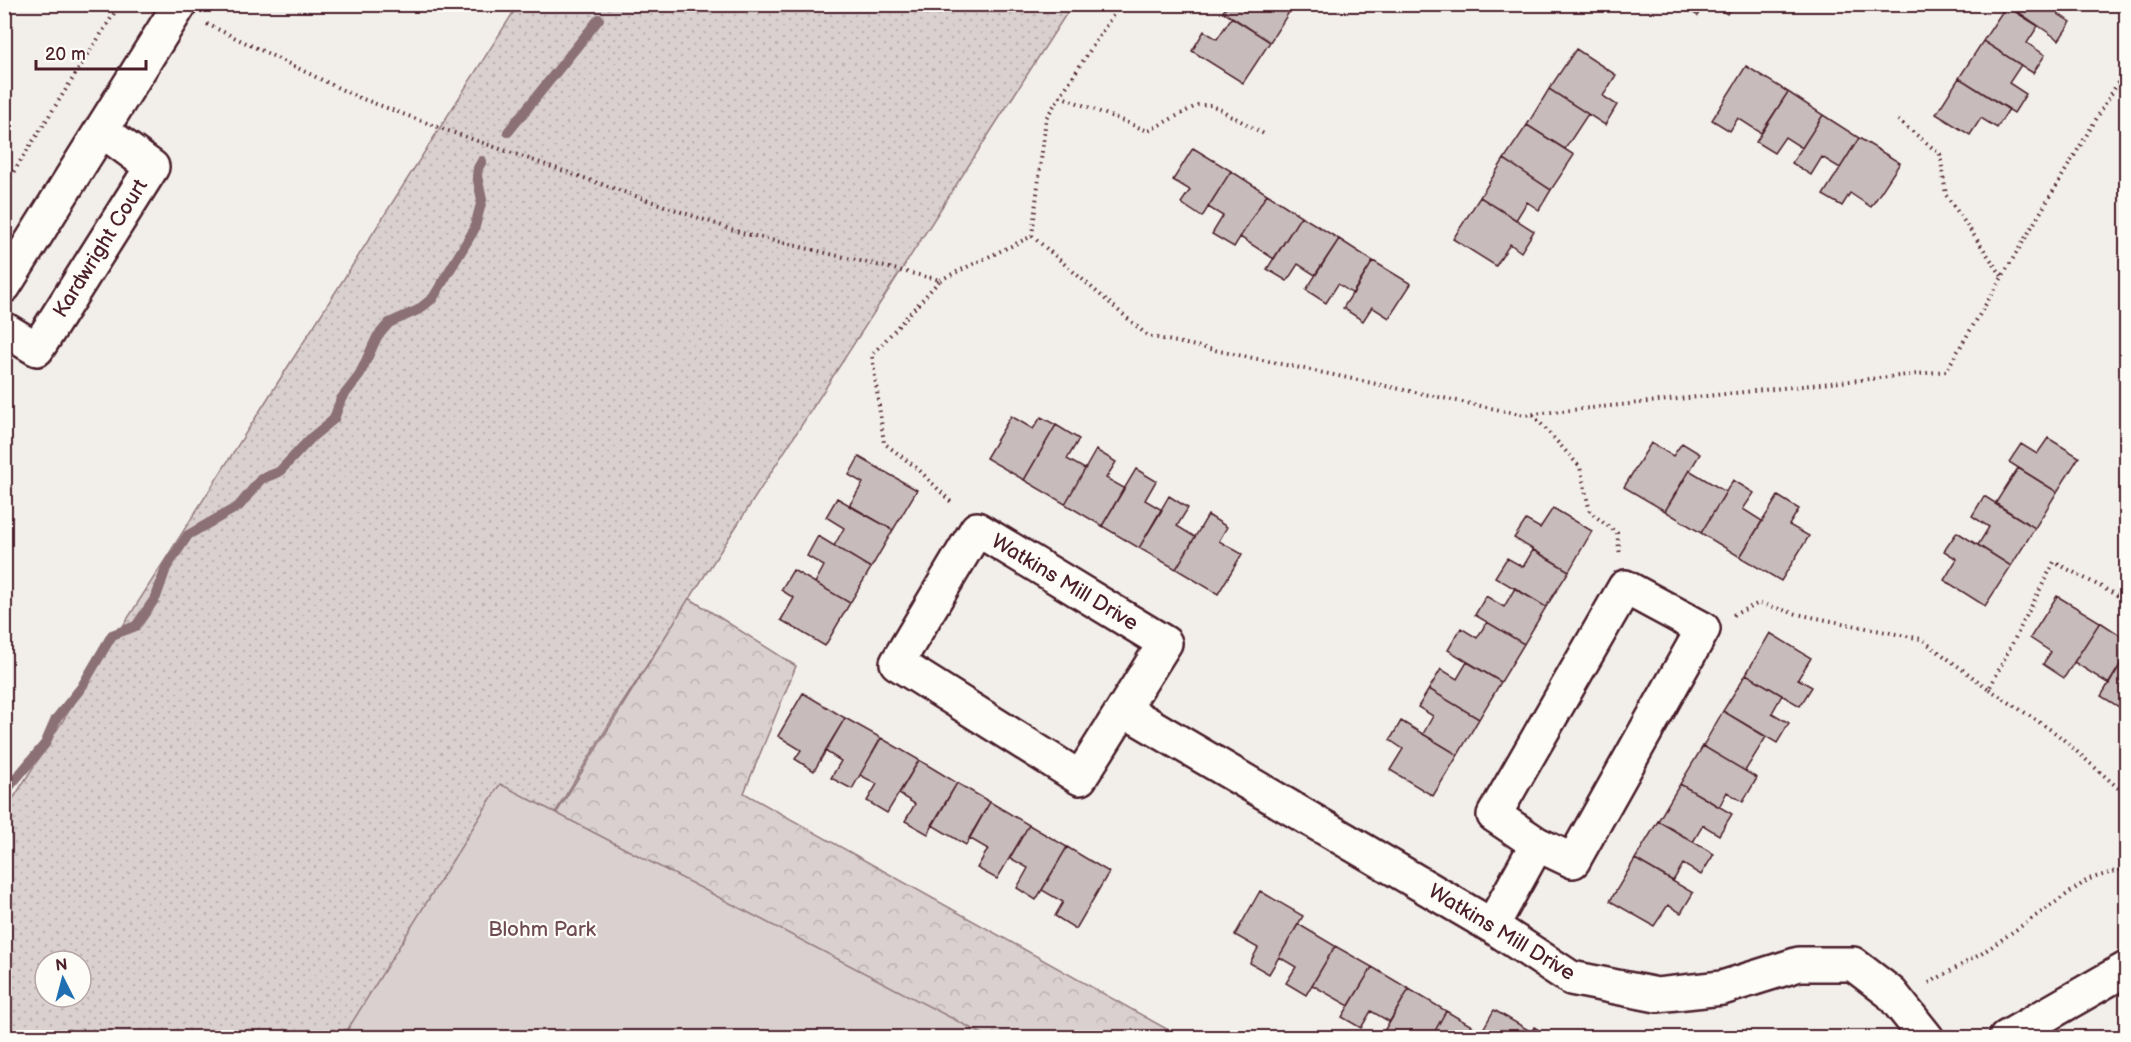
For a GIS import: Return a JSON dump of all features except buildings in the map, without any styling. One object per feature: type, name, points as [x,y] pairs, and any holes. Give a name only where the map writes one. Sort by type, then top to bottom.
[{"type":"street","points":[[4,286],[103,131],[176,6]]},
{"type":"street","name":"Kardwright Court","points":[[4,329],[37,349],[152,166],[103,131]]},
{"type":"street","name":"Watkins Mill Drive","points":[[977,530],[1165,643],[1124,710],[1080,778],[897,663],[977,530]]},
{"type":"street","points":[[1625,587],[1703,629],[1573,861],[1538,844],[1494,815],[1625,587]]},
{"type":"street","name":"Watkins Mill Drive","points":[[1124,710],[1492,926],[1570,978],[1657,994],[1722,988],[1799,964],[1853,964],[1891,993],[1927,1038]]},
{"type":"street","points":[[1492,926],[1538,844]]},
{"type":"street","points":[[2006,1038],[2127,969]]},
{"type":"path","points":[[4,187],[120,4]]},
{"type":"path","points":[[1032,236],[1046,118],[1120,4]]},
{"type":"path","points":[[176,6],[355,96],[442,129],[742,233],[940,280]]},
{"type":"path","points":[[1032,236],[1148,336],[1524,415],[1946,371],[2127,69]]},
{"type":"path","points":[[1060,96],[1148,131],[1198,105],[1212,105],[1264,134]]},
{"type":"path","points":[[1898,120],[1940,154],[1946,195],[2002,276]]},
{"type":"path","points":[[977,530],[918,469],[884,443],[872,355],[940,280],[1032,236]]},
{"type":"path","points":[[1532,414],[1580,467],[1590,512],[1617,533],[1625,587]]},
{"type":"path","points":[[1989,689],[2054,562],[2127,600]]},
{"type":"path","points":[[1703,629],[1759,603],[1797,614],[1921,639],[1989,689],[2057,734],[2127,795]]},
{"type":"path","points":[[1896,1000],[1981,954],[2089,879],[2127,868]]},
{"type":"green space","points":[[518,5],[1072,5],[613,718],[418,1037],[5,1037],[4,813]]},
{"type":"green space","points":[[689,598],[796,666],[744,793],[1181,1037],[418,1038]]},
{"type":"green space","name":"Blohm Park","points":[[500,784],[533,801],[988,1037],[343,1037]]},
{"type":"waterway","points":[[508,132],[599,19]]},
{"type":"waterway","points":[[4,793],[45,744],[56,719],[81,688],[112,635],[136,626],[156,597],[166,568],[188,535],[239,506],[261,479],[279,472],[312,437],[334,419],[341,399],[359,376],[377,337],[389,323],[418,310],[433,298],[474,230],[482,200],[477,176],[482,161]]}]
